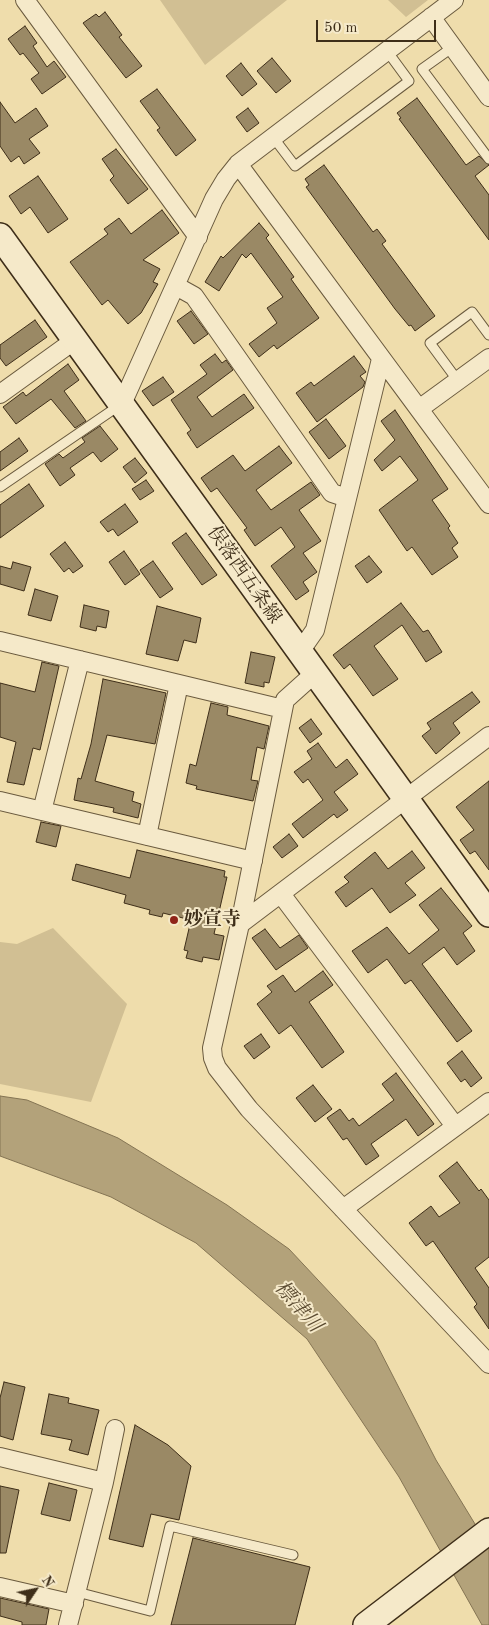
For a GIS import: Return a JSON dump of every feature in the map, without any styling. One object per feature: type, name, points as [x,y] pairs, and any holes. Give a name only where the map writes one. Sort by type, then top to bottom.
[{"type":"main road","name":"俣落西五条線","points":[[0,236],[314,674],[489,914]]},
{"type":"main road","points":[[366,1625],[404,1594],[489,1531]]},
{"type":"street","points":[[25,0],[198,236]]},
{"type":"street","points":[[122,404],[214,199],[238,164],[454,0]]},
{"type":"street","points":[[431,17],[489,97]]},
{"type":"street","points":[[238,164],[489,504]]},
{"type":"street","points":[[176,286],[194,296],[332,493],[347,498]]},
{"type":"street","points":[[0,394],[75,340]]},
{"type":"street","points":[[419,409],[489,358]]},
{"type":"street","points":[[299,653],[315,630],[381,359]]},
{"type":"street","points":[[0,641],[283,709]]},
{"type":"street","points":[[42,811],[80,660]]},
{"type":"street","points":[[314,674],[285,700],[240,924],[212,1048],[212,1058],[249,1109],[343,1208],[388,1260],[489,1364]]},
{"type":"street","points":[[147,836],[179,684]]},
{"type":"street","points":[[240,924],[489,736]]},
{"type":"street","points":[[0,801],[252,861]]},
{"type":"street","points":[[281,894],[455,1126]]},
{"type":"street","points":[[343,1208],[489,1102]]},
{"type":"street","points":[[68,1625],[104,1482],[115,1429]]},
{"type":"street","points":[[0,1457],[104,1482]]},
{"type":"street","points":[[0,1587],[75,1598]]},
{"type":"lane","points":[[453,47],[422,69],[489,159]]},
{"type":"lane","points":[[274,137],[295,166],[402,86],[409,80],[387,51]]},
{"type":"lane","points":[[458,381],[430,343],[472,312],[489,335]]},
{"type":"lane","points":[[0,486],[122,404]]},
{"type":"lane","points":[[75,1598],[150,1611],[170,1526],[293,1555]]},
{"type":"shaded area","points":[[160,0],[287,0],[205,65]]},
{"type":"shaded area","points":[[388,0],[428,0],[406,17]]},
{"type":"shaded area","points":[[53,928],[127,1004],[91,1102],[0,1084],[0,942],[17,944]]},
{"type":"water","name":"標津川","points":[[0,1096],[27,1100],[118,1138],[227,1205],[289,1249],[375,1341],[436,1460],[489,1547],[489,1625],[482,1625],[399,1477],[307,1339],[196,1243],[111,1197],[0,1156]]},
{"type":"building","points":[[105,12],[122,35],[119,37],[142,66],[126,78],[83,23],[96,14],[99,17]]},
{"type":"building","points":[[25,26],[37,43],[33,46],[47,67],[54,61],[66,77],[42,94],[31,79],[39,73],[23,53],[20,55],[8,39]]},
{"type":"building","points":[[272,58],[291,81],[276,93],[257,71]]},
{"type":"building","points":[[241,63],[257,84],[242,96],[226,76]]},
{"type":"building","points":[[157,89],[196,140],[176,156],[157,130],[160,128],[140,101]]},
{"type":"building","points":[[417,98],[466,165],[479,156],[489,165],[475,176],[489,195],[489,240],[399,119],[401,118],[397,113]]},
{"type":"building","points":[[0,102],[15,123],[36,108],[48,126],[29,139],[40,153],[24,164],[19,156],[11,162],[0,146]]},
{"type":"building","points":[[248,108],[259,123],[247,132],[236,117]]},
{"type":"building","points":[[116,149],[148,189],[128,204],[110,180],[114,176],[102,159]]},
{"type":"building","points":[[324,165],[373,232],[377,229],[386,241],[382,244],[435,316],[415,331],[395,309],[306,187],[309,185],[305,179]]},
{"type":"building","points":[[38,176],[68,219],[48,233],[30,207],[21,214],[9,196]]},
{"type":"building","points":[[162,210],[179,233],[143,260],[160,269],[153,282],[158,284],[141,313],[128,324],[108,300],[102,305],[70,262],[108,234],[104,229],[119,218],[131,234]]},
{"type":"building","points":[[259,223],[269,235],[266,238],[294,277],[291,279],[319,318],[277,349],[274,345],[259,357],[249,344],[277,323],[267,308],[283,297],[251,253],[246,258],[242,254],[219,291],[205,282],[221,256],[223,258]]},
{"type":"building","points":[[191,311],[208,334],[194,344],[177,321]]},
{"type":"building","points":[[35,320],[47,337],[6,366],[0,358],[0,345]]},
{"type":"building","points":[[215,354],[222,363],[226,360],[233,370],[197,397],[212,417],[244,394],[254,408],[197,448],[187,433],[191,430],[171,400],[207,374],[200,365]]},
{"type":"building","points":[[354,356],[366,372],[360,376],[365,382],[363,387],[317,422],[296,393],[311,382],[314,386]]},
{"type":"building","points":[[68,364],[79,380],[64,391],[86,421],[75,428],[51,399],[16,424],[3,407],[23,392],[26,396]]},
{"type":"building","points":[[163,377],[174,392],[153,406],[142,391]]},
{"type":"building","points":[[395,410],[448,489],[432,500],[450,526],[448,528],[458,543],[452,548],[458,557],[432,575],[412,547],[407,551],[379,510],[418,480],[400,456],[382,471],[374,460],[395,440],[381,421]]},
{"type":"building","points":[[326,419],[346,446],[329,459],[309,432]]},
{"type":"building","points":[[100,426],[118,449],[101,462],[93,452],[70,468],[75,475],[60,486],[45,464],[59,454],[63,458],[85,442],[82,438]]},
{"type":"building","points":[[19,438],[28,451],[0,471],[0,452]]},
{"type":"building","points":[[279,446],[292,463],[256,490],[271,510],[311,482],[320,495],[299,510],[321,541],[303,553],[317,572],[303,582],[309,591],[296,600],[271,566],[295,547],[281,527],[255,546],[244,530],[247,528],[217,488],[211,492],[201,478],[233,455],[245,471]]},
{"type":"building","points":[[135,458],[147,473],[135,483],[123,467]]},
{"type":"building","points":[[146,480],[154,491],[140,500],[132,489]]},
{"type":"building","points":[[29,484],[44,506],[0,538],[0,505]]},
{"type":"building","points":[[125,504],[138,522],[118,536],[113,529],[108,532],[100,522]]},
{"type":"building","points":[[186,533],[217,575],[202,585],[172,543]]},
{"type":"building","points":[[65,542],[83,566],[73,573],[69,568],[64,572],[50,554]]},
{"type":"building","points":[[124,551],[140,574],[125,585],[109,562]]},
{"type":"building","points":[[369,556],[382,572],[367,583],[355,566]]},
{"type":"building","points":[[153,561],[173,589],[160,598],[140,570]]},
{"type":"building","points":[[13,562],[31,567],[24,591],[0,584],[0,566],[11,569]]},
{"type":"building","points":[[35,589],[58,596],[51,621],[28,615]]},
{"type":"building","points":[[401,603],[423,632],[428,630],[442,652],[426,662],[402,625],[374,646],[398,679],[373,696],[350,664],[344,669],[333,655]]},
{"type":"building","points":[[84,605],[109,611],[106,628],[97,626],[96,631],[80,627]]},
{"type":"building","points":[[157,606],[201,618],[196,643],[184,640],[178,661],[146,654]]},
{"type":"building","points":[[251,652],[275,657],[269,683],[264,682],[264,687],[245,683]]},
{"type":"building","points":[[42,662],[59,666],[40,750],[33,748],[24,785],[7,782],[16,742],[0,737],[0,683],[35,692]]},
{"type":"building","points":[[103,679],[166,693],[155,744],[107,735],[95,781],[134,792],[132,801],[141,804],[138,818],[113,812],[114,808],[74,800],[78,778],[81,779],[91,744]]},
{"type":"building","points":[[472,692],[480,702],[453,723],[460,733],[436,754],[422,736],[431,729],[427,723]]},
{"type":"building","points":[[211,703],[228,707],[227,715],[269,726],[264,749],[257,747],[251,780],[258,781],[253,801],[196,789],[197,786],[186,783],[190,764],[196,766]]},
{"type":"building","points":[[311,719],[322,734],[310,743],[299,728]]},
{"type":"building","points":[[318,743],[336,768],[347,759],[358,774],[334,792],[348,810],[337,818],[334,814],[303,838],[292,824],[323,800],[308,779],[303,783],[294,772],[312,759],[307,751]]},
{"type":"building","points":[[489,781],[489,870],[475,851],[470,854],[460,840],[474,830],[456,807]]},
{"type":"building","points":[[41,822],[61,826],[56,847],[36,842]]},
{"type":"building","points":[[289,834],[298,846],[282,858],[273,847]]},
{"type":"building","points":[[137,850],[225,871],[224,877],[227,877],[214,934],[224,936],[219,960],[203,957],[202,962],[186,958],[188,951],[184,950],[191,920],[163,913],[162,917],[149,914],[150,910],[124,903],[126,895],[72,880],[76,864],[130,878]]},
{"type":"building","points":[[412,851],[425,868],[405,883],[416,895],[390,913],[372,888],[346,907],[335,892],[349,882],[344,877],[375,852],[388,869]]},
{"type":"building","points":[[441,888],[472,926],[463,933],[475,951],[457,965],[444,947],[422,964],[472,1031],[457,1042],[411,980],[405,984],[387,959],[368,973],[352,951],[387,927],[409,954],[439,930],[419,905]]},
{"type":"building","points":[[265,929],[280,948],[299,935],[308,948],[276,970],[252,938]]},
{"type":"building","points":[[323,971],[333,985],[309,1002],[344,1052],[322,1068],[291,1025],[279,1034],[257,1004],[272,992],[267,986],[283,975],[295,992]]},
{"type":"building","points":[[261,1034],[270,1047],[254,1059],[244,1046]]},
{"type":"building","points":[[462,1051],[482,1078],[471,1087],[465,1079],[461,1082],[447,1063]]},
{"type":"building","points":[[396,1073],[434,1124],[418,1136],[406,1119],[371,1144],[379,1156],[366,1165],[347,1138],[343,1140],[327,1118],[340,1109],[349,1121],[353,1118],[359,1126],[394,1100],[382,1084]]},
{"type":"building","points":[[313,1085],[332,1109],[315,1122],[296,1098]]},
{"type":"building","points":[[457,1162],[479,1191],[481,1189],[489,1200],[489,1257],[475,1268],[489,1288],[489,1329],[474,1307],[477,1304],[433,1241],[426,1246],[409,1223],[431,1206],[439,1217],[460,1203],[439,1176]]},
{"type":"building","points":[[4,1382],[25,1387],[13,1440],[0,1436],[0,1398]]},
{"type":"building","points":[[49,1394],[69,1398],[68,1403],[99,1410],[88,1455],[69,1450],[72,1440],[41,1434]]},
{"type":"building","points":[[135,1425],[168,1445],[191,1466],[179,1520],[151,1514],[143,1547],[109,1539]]},
{"type":"building","points":[[49,1483],[77,1490],[70,1521],[41,1514]]},
{"type":"building","points":[[0,1486],[19,1490],[6,1553],[0,1553]]},
{"type":"building","points":[[193,1538],[310,1567],[295,1625],[171,1625]]},
{"type":"building","points":[[0,1598],[49,1609],[46,1625],[22,1625],[22,1622],[0,1616]]},
{"type":"place","name":"妙宣寺","points":[[174,920]]}]
